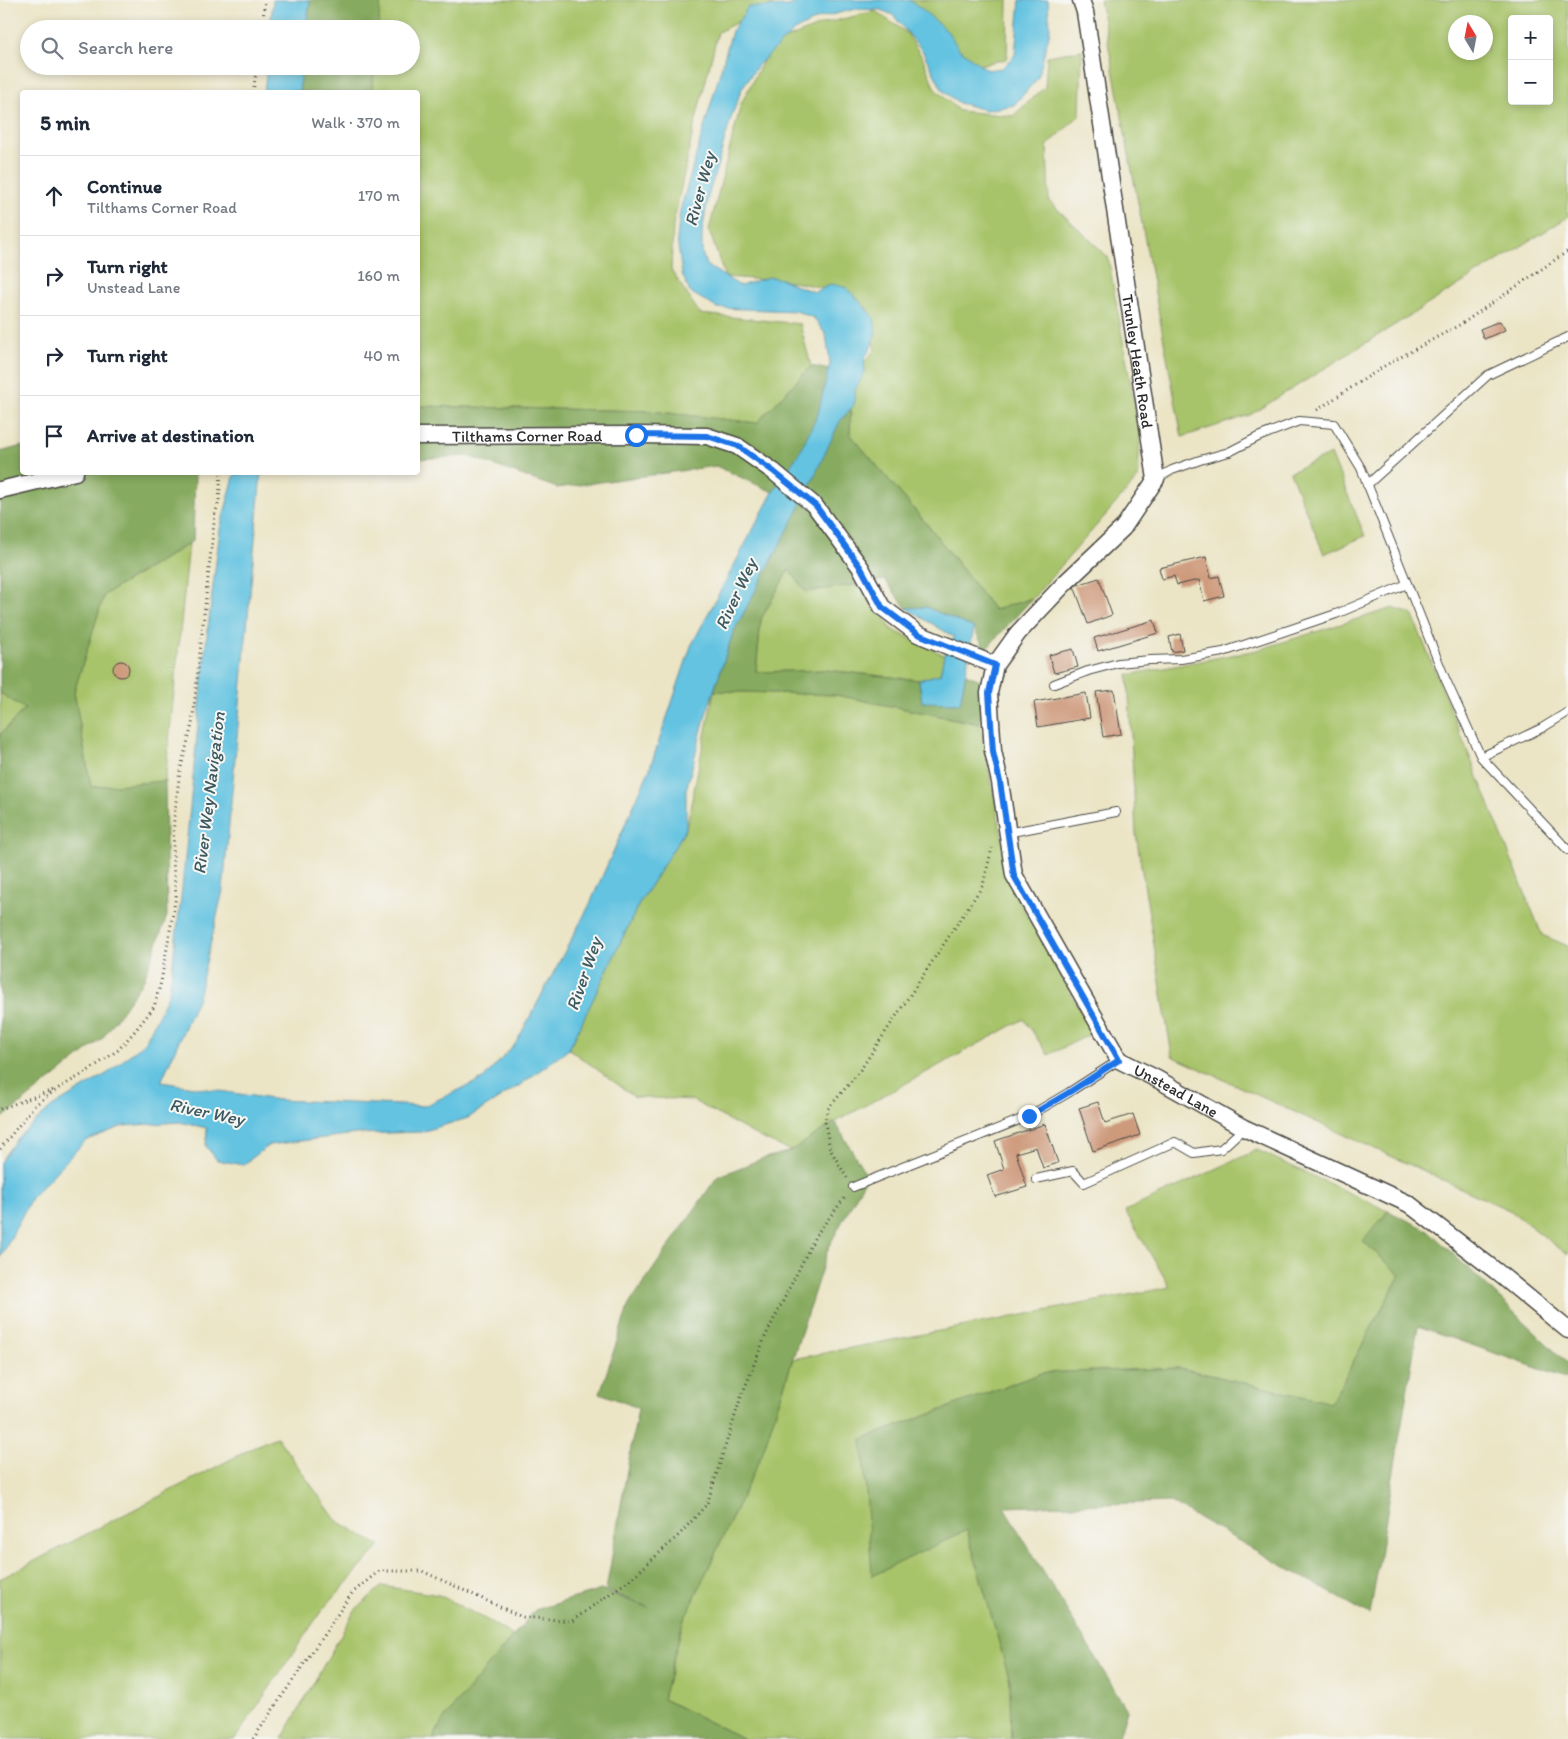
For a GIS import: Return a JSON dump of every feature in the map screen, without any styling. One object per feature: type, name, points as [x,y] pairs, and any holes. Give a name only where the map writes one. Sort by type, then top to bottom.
[{"type":"street","name":"Trunley Heath Road","points":[[1081,0],[1085,12],[1156,479]]},
{"type":"street","name":"Tilthams Corner Road","points":[[420,436],[707,436],[738,446],[773,471],[816,506],[861,568],[882,607],[918,634],[995,665]]},
{"type":"street","points":[[0,490],[62,475]]},
{"type":"street","points":[[995,665],[1018,633],[1066,582],[1123,528],[1156,479]]},
{"type":"street","name":"Unstead Lane","points":[[995,665],[989,693],[992,742],[1014,876],[1119,1060],[1244,1128],[1409,1204],[1496,1271],[1568,1330]]},
{"type":"lane","points":[[1367,485],[1488,375],[1568,337]]},
{"type":"lane","points":[[1156,479],[1172,470],[1229,452],[1258,437],[1299,421],[1334,424],[1361,468],[1444,676],[1481,757],[1568,850]]},
{"type":"lane","points":[[1054,684],[1088,671],[1118,663],[1181,659],[1223,652],[1336,614],[1407,584]]},
{"type":"lane","points":[[1481,757],[1542,728],[1568,712]]},
{"type":"lane","points":[[1008,832],[1116,812]]},
{"type":"lane","points":[[853,1187],[1029,1116],[1119,1060]]},
{"type":"lane","points":[[1036,1179],[1073,1171],[1084,1183],[1175,1142],[1194,1153],[1221,1149],[1244,1128]]},
{"type":"path","points":[[263,20],[265,0]]},
{"type":"path","points":[[253,90],[256,75]]},
{"type":"path","points":[[1299,421],[1386,365],[1463,323],[1568,251]]},
{"type":"path","points":[[0,1149],[36,1105],[118,1050],[154,1007],[161,982],[176,896],[173,862],[174,818],[180,772],[192,725],[221,475]]},
{"type":"path","points":[[253,1739],[352,1593],[379,1571],[422,1570],[522,1617],[572,1621],[632,1578],[679,1535],[707,1504],[740,1400],[765,1337],[816,1235],[853,1187],[830,1149],[825,1123],[827,1110],[859,1072],[983,885],[993,843]]},
{"type":"path","points":[[0,1109],[59,1088]]},
{"type":"green space","points":[[310,0],[381,0],[379,20],[307,20]]},
{"type":"green space","points":[[380,0],[781,0],[718,32],[694,127],[673,225],[671,270],[700,314],[800,324],[811,366],[757,423],[650,411],[420,406],[420,90],[372,90],[373,75],[420,75],[420,20],[379,20]]},
{"type":"green space","points":[[902,0],[1008,0],[1007,59],[969,67]]},
{"type":"green space","points":[[1100,0],[1568,0],[1568,217],[1250,415],[1182,437]]},
{"type":"green space","points":[[875,11],[907,33],[923,59],[935,89],[959,111],[1013,116],[1045,87],[1047,56],[1082,50],[1080,115],[1047,146],[1049,201],[1108,257],[1140,436],[1138,478],[1033,598],[994,610],[935,534],[850,434],[852,375],[875,350],[867,308],[840,291],[794,282],[725,277],[709,230],[741,104],[771,45],[823,24]]},
{"type":"green space","points":[[301,75],[374,75],[372,90],[299,90]]},
{"type":"green space","points":[[811,366],[852,375],[850,434],[935,534],[994,610],[1033,598],[985,650],[974,628],[926,607],[906,608],[885,580],[806,592],[789,569],[761,619],[756,672],[825,670],[919,680],[922,702],[960,703],[966,674],[985,682],[980,724],[836,695],[714,691],[733,633],[769,565],[807,476],[773,492],[716,466],[557,488],[468,456],[420,459],[420,406],[650,411],[757,423]]},
{"type":"green space","points":[[20,447],[20,475],[195,475],[193,541],[104,595],[74,692],[91,787],[165,781],[167,916],[144,979],[102,1039],[0,1120],[0,735],[25,709],[0,693],[0,452]]},
{"type":"green space","points":[[1331,454],[1365,536],[1324,554],[1290,472]]},
{"type":"green space","points":[[189,544],[165,781],[91,787],[74,692],[104,595]]},
{"type":"green space","points":[[789,569],[806,592],[853,585],[869,589],[891,629],[944,655],[940,674],[919,680],[825,670],[756,672],[761,619]]},
{"type":"green space","points":[[1393,608],[1412,614],[1542,935],[1568,946],[1568,1255],[1511,1211],[1172,1056],[1136,834],[1128,675],[1257,650]]},
{"type":"green space","points":[[714,691],[836,695],[980,724],[1012,888],[1093,1033],[1048,1055],[1024,1019],[835,1122],[791,1151],[761,1138],[692,1100],[635,1097],[569,1049],[640,902],[686,829]]},
{"type":"green space","points":[[0,693],[25,708],[0,735]]},
{"type":"green space","points":[[835,1122],[867,1176],[829,1246],[762,1454],[683,1622],[663,1699],[744,1739],[433,1739],[443,1720],[535,1610],[601,1590],[649,1608],[606,1590],[638,1408],[600,1393],[629,1304],[717,1177],[761,1159],[791,1151]]},
{"type":"green space","points":[[1257,1150],[1388,1211],[1364,1241],[1400,1275],[1331,1403],[1180,1368],[1042,1373],[862,1439],[967,1530],[1010,1681],[1011,1739],[744,1739],[663,1699],[683,1622],[762,1454],[793,1359],[1170,1287],[1125,1211]]},
{"type":"green space","points":[[1388,1211],[1428,1230],[1568,1364],[1568,1379],[1418,1326],[1370,1615],[1170,1502],[1004,1507],[1127,1710],[1118,1739],[1011,1739],[1010,1681],[967,1530],[872,1576],[862,1439],[1042,1373],[1180,1368],[1331,1403],[1400,1275],[1363,1241]]},
{"type":"green space","points":[[277,1437],[336,1520],[380,1546],[322,1610],[235,1739],[0,1739],[0,1579]]},
{"type":"green space","points":[[382,1586],[439,1595],[513,1636],[440,1725],[433,1739],[282,1739],[355,1610]]},
{"type":"water","points":[[273,0],[310,0],[307,20],[271,20]]},
{"type":"water","points":[[803,0],[909,0],[948,32],[959,49],[987,70],[1002,68],[1015,55],[1020,0],[1048,0],[1050,31],[1038,78],[1014,105],[986,110],[959,103],[943,91],[922,50],[893,15],[881,10],[855,9],[819,18],[794,31],[758,65],[742,88],[732,115],[708,197],[702,233],[702,252],[706,265],[740,286],[769,277],[782,279],[815,292],[831,284],[845,287],[874,318],[876,332],[870,350],[864,358],[865,372],[855,390],[854,405],[840,421],[801,505],[733,633],[706,714],[686,790],[686,829],[640,902],[569,1049],[520,1085],[468,1118],[421,1132],[355,1134],[269,1145],[243,1165],[217,1160],[206,1146],[207,1128],[179,1122],[123,1126],[85,1141],[31,1198],[0,1259],[0,1162],[18,1137],[52,1107],[108,1073],[145,1042],[169,993],[182,889],[206,644],[220,529],[234,475],[261,475],[223,890],[198,997],[161,1082],[278,1100],[424,1106],[483,1079],[516,1043],[589,906],[649,771],[691,646],[773,492],[799,453],[818,414],[830,363],[826,335],[814,318],[796,311],[717,308],[690,292],[682,274],[677,239],[680,211],[732,31],[748,7],[788,6]]},
{"type":"water","points":[[266,75],[301,75],[299,90],[264,90]]},
{"type":"water","points":[[926,607],[974,628],[960,703],[922,702],[919,680],[940,674],[944,655],[954,637],[906,608]]},
{"type":"building","points":[[1500,321],[1505,330],[1484,339],[1480,329]]},
{"type":"building","points":[[1206,557],[1211,578],[1219,576],[1224,596],[1204,601],[1199,580],[1177,585],[1174,576],[1162,579],[1159,568]]},
{"type":"building","points":[[1099,578],[1112,615],[1088,624],[1074,586]]},
{"type":"building","points":[[1154,620],[1158,633],[1098,651],[1094,638]]},
{"type":"building","points":[[1180,634],[1183,650],[1172,652],[1169,637]]},
{"type":"building","points":[[1073,649],[1078,667],[1054,673],[1049,655]]},
{"type":"building","points":[[121,661],[129,669],[121,677],[113,669]]},
{"type":"building","points":[[1114,690],[1121,734],[1103,737],[1096,692]]},
{"type":"building","points":[[1086,693],[1090,718],[1038,727],[1034,702]]},
{"type":"building","points":[[1098,1102],[1105,1123],[1133,1114],[1140,1135],[1093,1151],[1079,1108]]},
{"type":"building","points":[[1045,1124],[1058,1163],[1043,1168],[1036,1147],[1016,1153],[1027,1187],[995,1197],[987,1175],[1004,1169],[995,1141]]},
{"type":"route","points":[[636,435],[707,436],[738,446],[773,471],[816,506],[861,568],[882,607],[918,634],[995,665],[989,693],[993,752],[1000,782],[1014,876],[1119,1060],[1029,1116]]},
{"type":"water label","name":"River Wey","points":[[700,189]]},
{"type":"water label","name":"River Wey","points":[[736,594]]},
{"type":"water label","name":"River Wey Navigation","points":[[209,793]]},
{"type":"water label","name":"River Wey","points":[[584,974]]},
{"type":"water label","name":"River Wey","points":[[207,1112]]}]
